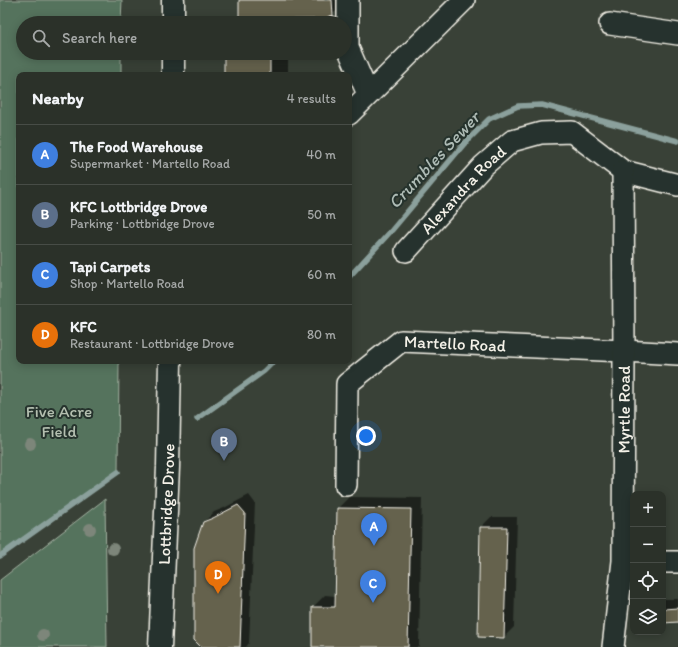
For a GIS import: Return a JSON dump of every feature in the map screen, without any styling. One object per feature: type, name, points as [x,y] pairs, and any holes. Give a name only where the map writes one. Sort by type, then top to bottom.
[{"type":"street","points":[[173,0],[173,16]]},
{"type":"street","points":[[343,16],[348,0]]},
{"type":"street","points":[[352,111],[464,0]]},
{"type":"street","points":[[610,24],[678,34]]},
{"type":"street","points":[[352,57],[368,94]]},
{"type":"street","points":[[173,60],[173,72]]},
{"type":"street","name":"Alexandra Road","points":[[406,251],[483,166],[512,141],[541,133],[572,132],[623,171],[678,185]]},
{"type":"street","name":"Myrtle Road","points":[[613,647],[628,561],[624,351],[623,171]]},
{"type":"street","name":"Martello Road","points":[[346,485],[347,384],[401,341],[678,354]]},
{"type":"street","name":"Lottbridge Drove","points":[[160,647],[168,467],[170,364]]},
{"type":"street","points":[[666,562],[678,562]]},
{"type":"green space","name":"Five Acre Field","points":[[0,0],[122,0],[121,16],[16,16],[16,60],[121,60],[121,72],[16,72],[16,364],[119,364],[118,472],[0,556]]},
{"type":"green space","points":[[105,499],[107,647],[0,647],[0,580]]},
{"type":"building","points":[[239,0],[332,0],[333,16],[239,16]]},
{"type":"building","points":[[224,60],[270,60],[270,72],[224,72]]},
{"type":"building","points":[[238,505],[245,513],[240,647],[201,647],[194,640],[194,548],[203,522]]},
{"type":"building","points":[[337,508],[411,509],[408,647],[312,647],[312,607],[335,607]]},
{"type":"building","points":[[480,527],[507,527],[504,638],[478,637]]},
{"type":"building","points":[[678,608],[678,622],[666,623],[666,609]]},
{"type":"waterway","name":"Crumbles Sewer","points":[[352,274],[392,230],[464,144],[489,119],[518,106],[542,105],[678,141]]},
{"type":"waterway","name":"Crumbles Sewer","points":[[197,419],[264,371],[271,364]]},
{"type":"waterway","name":"Crumbles Sewer","points":[[0,556],[118,472]]},
{"type":"place","name":"KFC Lottbridge Drove","points":[[224,461]]},
{"type":"place","name":"The Food Warehouse","points":[[374,546]]},
{"type":"place","name":"KFC","points":[[218,594]]},
{"type":"place","name":"Tapi Carpets","points":[[373,603]]}]
